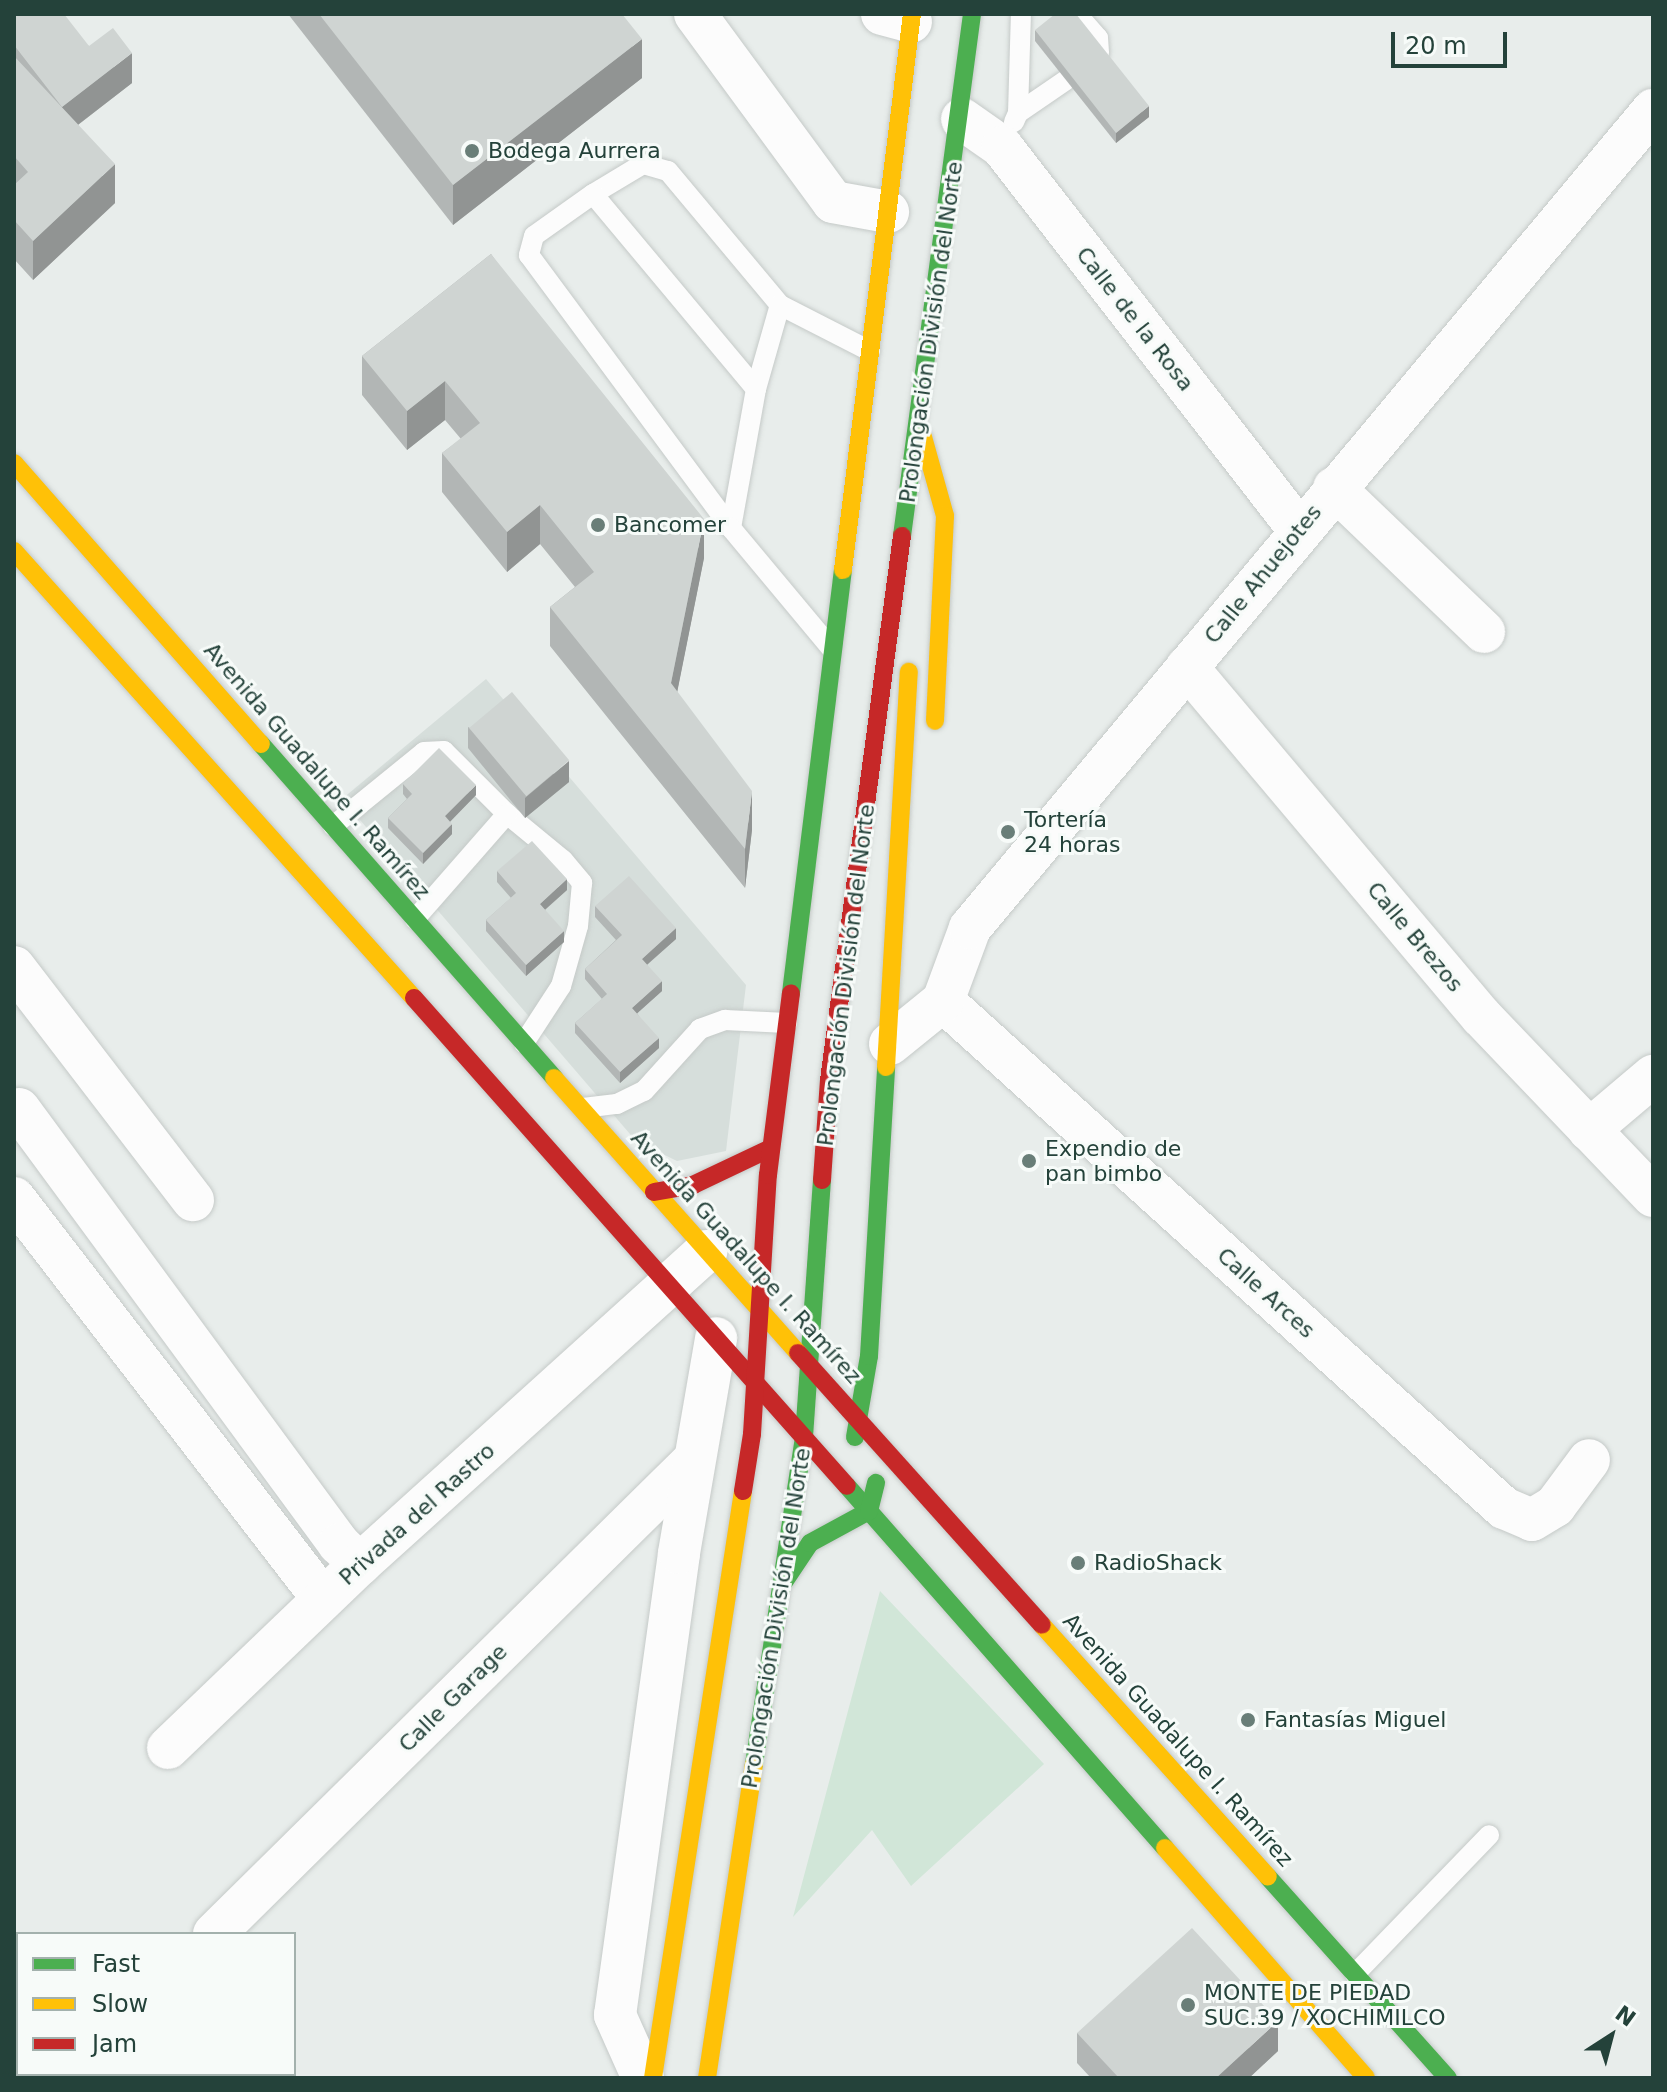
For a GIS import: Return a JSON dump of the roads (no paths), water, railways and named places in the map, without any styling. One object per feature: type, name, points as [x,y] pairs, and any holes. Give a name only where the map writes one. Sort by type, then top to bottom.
[{"type":"main road","name":"Prolongación División del Norte","points":[[707,2078],[804,1437],[812,1366],[829,1080],[918,415],[962,119],[972,14]]},
{"type":"main road","points":[[653,2078],[752,1434],[771,1148],[888,212],[902,17]]},
{"type":"main road","points":[[918,415],[945,516],[934,735]]},
{"type":"main road","name":"Avenida Guadalupe I. Ramírez","points":[[14,463],[654,1192],[1448,2078]]},
{"type":"main road","points":[[890,491],[905,509],[916,549],[913,613]]},
{"type":"main road","points":[[14,551],[670,1284],[1366,2078]]},
{"type":"main road","points":[[843,1482],[859,1419],[918,1019],[911,645]]},
{"type":"main road","points":[[654,1192],[693,1185],[771,1148]]},
{"type":"main road","points":[[780,1587],[810,1543],[869,1511],[885,1448],[888,1417]]},
{"type":"street","points":[[695,14],[833,202],[888,212]]},
{"type":"street","name":"Calle Ahuejotes","points":[[918,1019],[970,928],[1298,529],[1653,110]]},
{"type":"street","name":"Calle de la Rosa","points":[[962,119],[1010,130],[1298,529]]},
{"type":"street","points":[[1334,488],[1484,632]]},
{"type":"street","name":"Calle Brezos","points":[[1187,667],[1481,1016],[1653,1196]]},
{"type":"street","points":[[14,967],[193,1200]]},
{"type":"street","name":"Calle Arces","points":[[918,1019],[1504,1508],[1532,1520],[1555,1506],[1589,1460]]},
{"type":"street","points":[[1589,1130],[1653,1076]]},
{"type":"street","points":[[19,1109],[339,1544],[360,1564]]},
{"type":"street","points":[[14,1198],[323,1599]]},
{"type":"street","name":"Privada del Rastro","points":[[168,1748],[360,1564],[707,1251]]},
{"type":"street","points":[[643,2078],[615,2015],[692,1462],[716,1338]]},
{"type":"street","name":"Calle Garage","points":[[216,1932],[692,1462]]},
{"type":"lane","points":[[1010,130],[1021,14]]},
{"type":"lane","points":[[1077,14],[1098,38],[1099,53]]},
{"type":"lane","points":[[1010,130],[1066,80]]},
{"type":"lane","points":[[833,650],[731,528],[529,255],[534,236],[593,194],[643,164],[668,171],[780,305],[870,351]]},
{"type":"lane","points":[[593,194],[756,389]]},
{"type":"lane","points":[[731,528],[756,389],[780,305]]},
{"type":"lane","points":[[333,826],[424,752],[444,751],[507,814],[563,860],[582,883],[578,926],[561,986],[524,1043]]},
{"type":"lane","points":[[415,919],[507,814]]},
{"type":"lane","points":[[581,1108],[617,1104],[644,1091],[700,1029],[725,1020],[787,1023]]},
{"type":"lane","points":[[1355,1974],[1489,1835]]},
{"type":"place","name":"Bodega Aurrera","points":[[472,151]]},
{"type":"place","name":"Bancomer","points":[[598,525]]},
{"type":"place","name":"Tortería 24 horas","points":[[1008,832]]},
{"type":"place","name":"Expendio de pan bimbo","points":[[1029,1161]]},
{"type":"place","name":"RadioShack","points":[[1078,1563]]},
{"type":"place","name":"Fantasías Miguel","points":[[1248,1720]]},
{"type":"place","name":"MONTE DE PIEDAD SUC.39 / XOCHIMILCO","points":[[1188,2005]]}]
